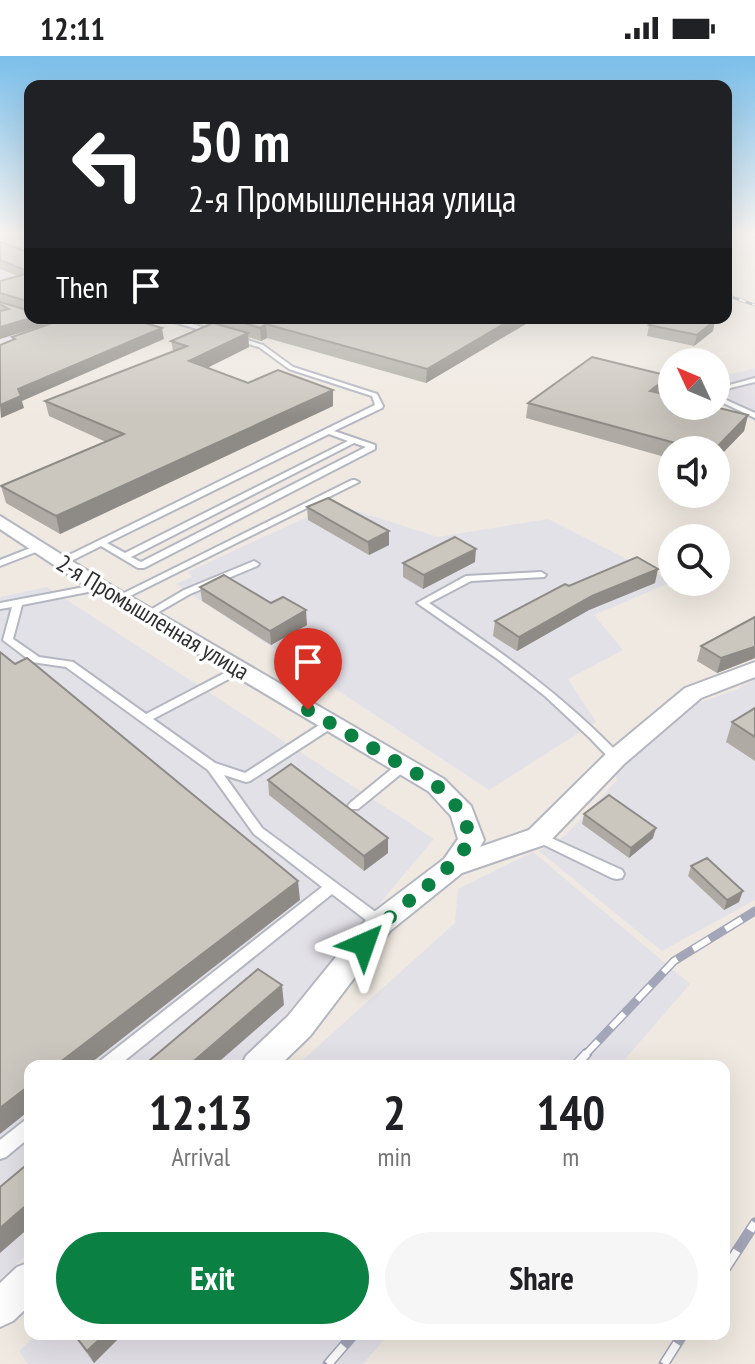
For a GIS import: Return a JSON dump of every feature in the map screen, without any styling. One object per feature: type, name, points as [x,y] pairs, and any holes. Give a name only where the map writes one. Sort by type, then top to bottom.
[{"type":"street","points":[[37,335],[71,324]]},
{"type":"street","name":"2-я Промышленная улица","points":[[0,521],[109,592],[436,785],[462,812],[471,840],[453,866],[380,923],[299,1026],[263,1060]]},
{"type":"street","points":[[453,866],[538,837],[616,758],[693,693],[755,669]]},
{"type":"street","points":[[0,1308],[24,1286]]},
{"type":"lane","points":[[54,324],[62,327]]},
{"type":"lane","points":[[186,324],[218,334]]},
{"type":"lane","points":[[62,562],[379,406],[375,395],[291,368],[261,346],[232,338]]},
{"type":"lane","points":[[755,380],[728,387],[719,395],[721,400],[755,416]]},
{"type":"lane","points":[[101,543],[141,566],[372,447],[328,431]]},
{"type":"lane","points":[[124,557],[353,441]]},
{"type":"lane","points":[[0,606],[109,592],[355,482]]},
{"type":"lane","points":[[0,563],[38,548]]},
{"type":"lane","points":[[147,615],[187,592],[254,564]]},
{"type":"lane","points":[[541,575],[469,578],[422,603],[550,692],[589,727],[616,758]]},
{"type":"lane","points":[[18,603],[8,640],[36,660],[69,664],[212,767],[246,778],[331,723]]},
{"type":"lane","points":[[145,719],[240,669]]},
{"type":"lane","points":[[354,806],[403,766]]},
{"type":"lane","points":[[212,767],[258,831],[380,923]]},
{"type":"lane","points":[[538,837],[617,874]]},
{"type":"lane","points":[[114,1060],[331,887]]},
{"type":"lane","points":[[0,1151],[24,1132]]},
{"type":"shaded area","points":[[0,296],[24,296],[24,324],[60,324],[0,343]]},
{"type":"shaded area","points":[[755,368],[755,421],[730,408],[730,374]]},
{"type":"shaded area","points":[[335,504],[438,537],[548,519],[658,575],[658,588],[594,615],[623,650],[568,679],[596,722],[489,790],[176,584],[192,577],[188,572]]},
{"type":"shaded area","points":[[47,587],[434,839],[258,1047],[244,1060],[24,1060],[24,1257],[0,1279],[0,597]]},
{"type":"shaded area","points":[[755,679],[755,900],[662,951],[539,851],[566,835],[617,780],[614,772],[686,707],[736,690]]},
{"type":"shaded area","points":[[533,852],[690,984],[624,1060],[303,1060],[455,923],[458,889]]},
{"type":"shaded area","points":[[31,1340],[384,1340],[363,1364],[28,1364],[19,1351]]},
{"type":"building","points":[[0,304],[24,309],[24,320],[0,327],[0,311],[9,309]]},
{"type":"building","points":[[50,324],[148,324],[162,328],[18,389],[21,396],[0,405],[0,345],[15,339],[12,337]]},
{"type":"building","points":[[211,324],[248,333],[189,361],[248,383],[278,370],[333,390],[56,516],[1,486],[124,434],[45,401],[187,346],[171,341]]},
{"type":"building","points":[[266,324],[504,324],[427,369]]},
{"type":"building","points":[[650,324],[710,324],[697,335]]},
{"type":"building","points":[[592,357],[658,373],[658,385],[650,391],[658,393],[658,420],[730,420],[730,411],[748,415],[728,436],[658,438],[528,403]]},
{"type":"building","points":[[328,498],[389,531],[368,542],[307,507]]},
{"type":"building","points":[[455,537],[476,549],[424,575],[403,563]]},
{"type":"building","points":[[637,557],[658,569],[592,596],[519,637],[495,621],[565,584],[569,586]]},
{"type":"building","points":[[224,575],[271,603],[283,597],[306,610],[270,631],[200,587]]},
{"type":"building","points":[[755,617],[754,647],[721,658],[701,646]]},
{"type":"building","points":[[0,652],[15,664],[27,658],[298,881],[63,1060],[24,1060],[24,1090],[0,1108]]},
{"type":"building","points":[[755,708],[755,737],[732,722]]},
{"type":"building","points":[[291,764],[388,838],[364,856],[268,780]]},
{"type":"building","points":[[609,795],[656,828],[631,848],[584,814]]},
{"type":"building","points":[[707,858],[743,891],[727,900],[691,866]]},
{"type":"building","points":[[258,969],[282,985],[195,1060],[150,1060]]},
{"type":"building","points":[[24,1167],[24,1207],[0,1228],[0,1187]]},
{"type":"building","points":[[79,1340],[99,1340],[87,1351]]},
{"type":"railway","points":[[732,297],[755,305]]},
{"type":"railway","points":[[585,1055],[674,961],[755,911]]},
{"type":"railway","points":[[581,1060],[587,1053]]},
{"type":"railway","points":[[730,1262],[755,1223]]},
{"type":"railway","points":[[328,1364],[349,1340]]},
{"type":"railway","points":[[664,1364],[679,1340]]},
{"type":"route","points":[[308,710],[436,785],[462,812],[471,840],[453,866],[380,923],[364,944]]}]
